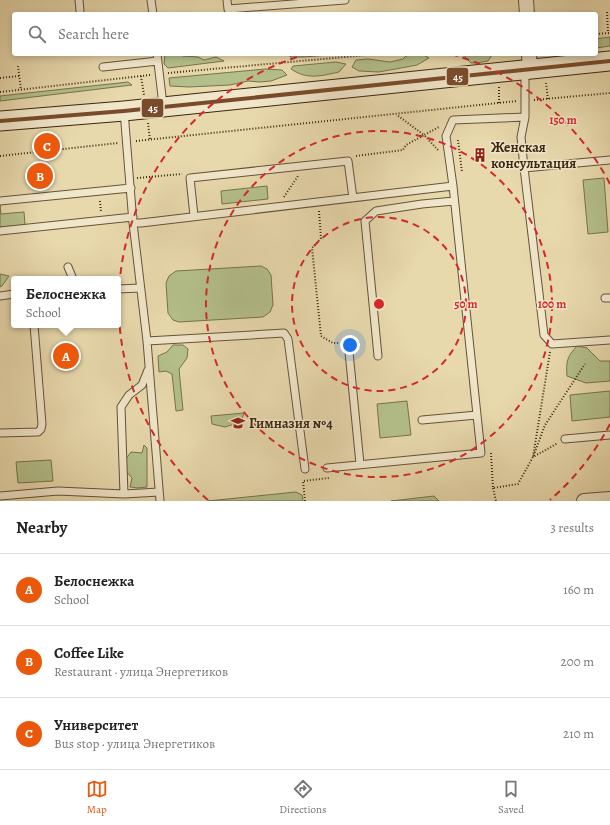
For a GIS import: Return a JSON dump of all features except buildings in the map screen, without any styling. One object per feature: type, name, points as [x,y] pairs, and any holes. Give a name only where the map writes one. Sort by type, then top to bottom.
[{"type":"main road","points":[[0,122],[163,107],[528,65],[610,61]]},
{"type":"street","points":[[526,0],[527,12]]},
{"type":"street","points":[[584,501],[610,498]]},
{"type":"lane","points":[[79,0],[80,11]]},
{"type":"lane","points":[[151,0],[153,12]]},
{"type":"lane","points":[[227,0],[228,9],[345,0]]},
{"type":"lane","points":[[103,67],[158,57],[163,107]]},
{"type":"lane","points":[[528,65],[525,117],[521,137],[544,335],[552,344],[610,340]]},
{"type":"lane","points":[[124,111],[133,220],[147,341],[160,501]]},
{"type":"lane","points":[[327,468],[481,453],[453,186],[446,136],[453,121],[525,117]]},
{"type":"lane","points":[[524,168],[610,160]]},
{"type":"lane","points":[[194,216],[190,178],[348,161],[353,198]]},
{"type":"lane","points":[[0,232],[102,221],[133,220],[141,223],[453,186]]},
{"type":"lane","points":[[0,201],[131,188]]},
{"type":"lane","points":[[378,356],[365,221],[376,211],[454,201]]},
{"type":"lane","points":[[68,267],[72,276]]},
{"type":"lane","points":[[121,289],[140,288]]},
{"type":"lane","points":[[0,296],[11,294]]},
{"type":"lane","points":[[0,432],[38,432],[41,428],[42,424],[34,328]]},
{"type":"lane","points":[[147,341],[284,333],[288,339],[305,469]]},
{"type":"lane","points":[[348,342],[360,464]]},
{"type":"lane","points":[[124,494],[121,407],[129,395],[142,385],[149,368]]},
{"type":"lane","points":[[422,420],[477,415]]},
{"type":"lane","points":[[564,439],[610,435]]},
{"type":"lane","points":[[0,496],[58,491],[124,494],[159,492]]},
{"type":"path","points":[[598,34],[609,33],[607,12]]},
{"type":"path","points":[[0,92],[159,74],[356,56]]},
{"type":"path","points":[[18,66],[21,90]]},
{"type":"path","points":[[0,78],[19,76]]},
{"type":"path","points":[[0,156],[127,141],[525,100],[610,93]]},
{"type":"path","points":[[458,140],[462,179]]},
{"type":"path","points":[[278,206],[304,166]]},
{"type":"path","points":[[99,192],[102,221]]},
{"type":"path","points":[[318,202],[321,238],[312,248],[321,336],[332,343],[348,342]]},
{"type":"path","points":[[533,457],[552,344]]},
{"type":"path","points":[[493,488],[518,484],[533,457],[545,425],[585,364]]},
{"type":"path","points":[[533,457],[564,439]]},
{"type":"path","points":[[491,453],[493,488],[496,501]]},
{"type":"path","points":[[306,501],[303,481],[334,478]]},
{"type":"green space","points":[[610,37],[610,46],[598,48],[598,39]]},
{"type":"green space","points":[[165,56],[198,57],[204,60],[216,57],[224,61],[168,68],[164,64]]},
{"type":"green space","points":[[290,56],[317,56],[304,57]]},
{"type":"green space","points":[[406,56],[426,56],[429,58],[417,65],[379,72],[359,71],[352,67],[356,60],[368,59],[390,62],[403,59]]},
{"type":"green space","points":[[491,56],[488,61],[477,63],[471,63],[465,57]]},
{"type":"green space","points":[[336,62],[346,64],[339,72],[320,76],[303,75],[291,69],[293,66]]},
{"type":"green space","points":[[265,69],[282,70],[287,75],[271,81],[248,81],[230,85],[189,87],[170,86],[169,78]]},
{"type":"green space","points":[[128,82],[132,85],[0,101],[0,96]]},
{"type":"green space","points":[[604,178],[608,232],[588,234],[583,180]]},
{"type":"green space","points":[[267,186],[268,199],[222,204],[221,191]]},
{"type":"green space","points":[[0,205],[1,214],[24,212],[25,225],[0,227]]},
{"type":"green space","points":[[261,266],[267,269],[271,275],[273,305],[270,312],[263,317],[179,322],[173,320],[168,313],[166,283],[169,276],[176,271]]},
{"type":"green space","points":[[0,274],[9,276],[0,287]]},
{"type":"green space","points":[[173,345],[183,345],[188,349],[187,358],[179,369],[183,410],[176,411],[172,374],[166,371],[159,372],[158,356],[167,352]]},
{"type":"green space","points":[[577,346],[587,348],[600,361],[610,361],[610,381],[586,383],[567,376],[568,360],[571,353]]},
{"type":"green space","points":[[610,391],[610,417],[572,421],[570,395]]},
{"type":"green space","points":[[407,401],[411,435],[380,438],[377,404]]},
{"type":"green space","points":[[244,413],[241,422],[225,427],[212,424],[211,416]]},
{"type":"green space","points":[[144,445],[147,448],[147,487],[130,487],[132,478],[125,470],[125,460],[131,452],[142,453]]},
{"type":"green space","points":[[51,460],[53,481],[18,483],[16,462]]},
{"type":"green space","points":[[296,492],[302,495],[303,501],[208,501]]},
{"type":"green space","points":[[434,496],[439,501],[391,501]]},
{"type":"transit line","name":"45","points":[[0,121],[124,111],[610,61]]},
{"type":"place","name":"Университет","points":[[47,146]]},
{"type":"place","name":"Женская консультация","points":[[480,155]]},
{"type":"place","name":"Coffee Like","points":[[40,176]]},
{"type":"place","name":"Белоснежка","points":[[66,356]]},
{"type":"place","name":"Гимназия №4","points":[[238,423]]}]
